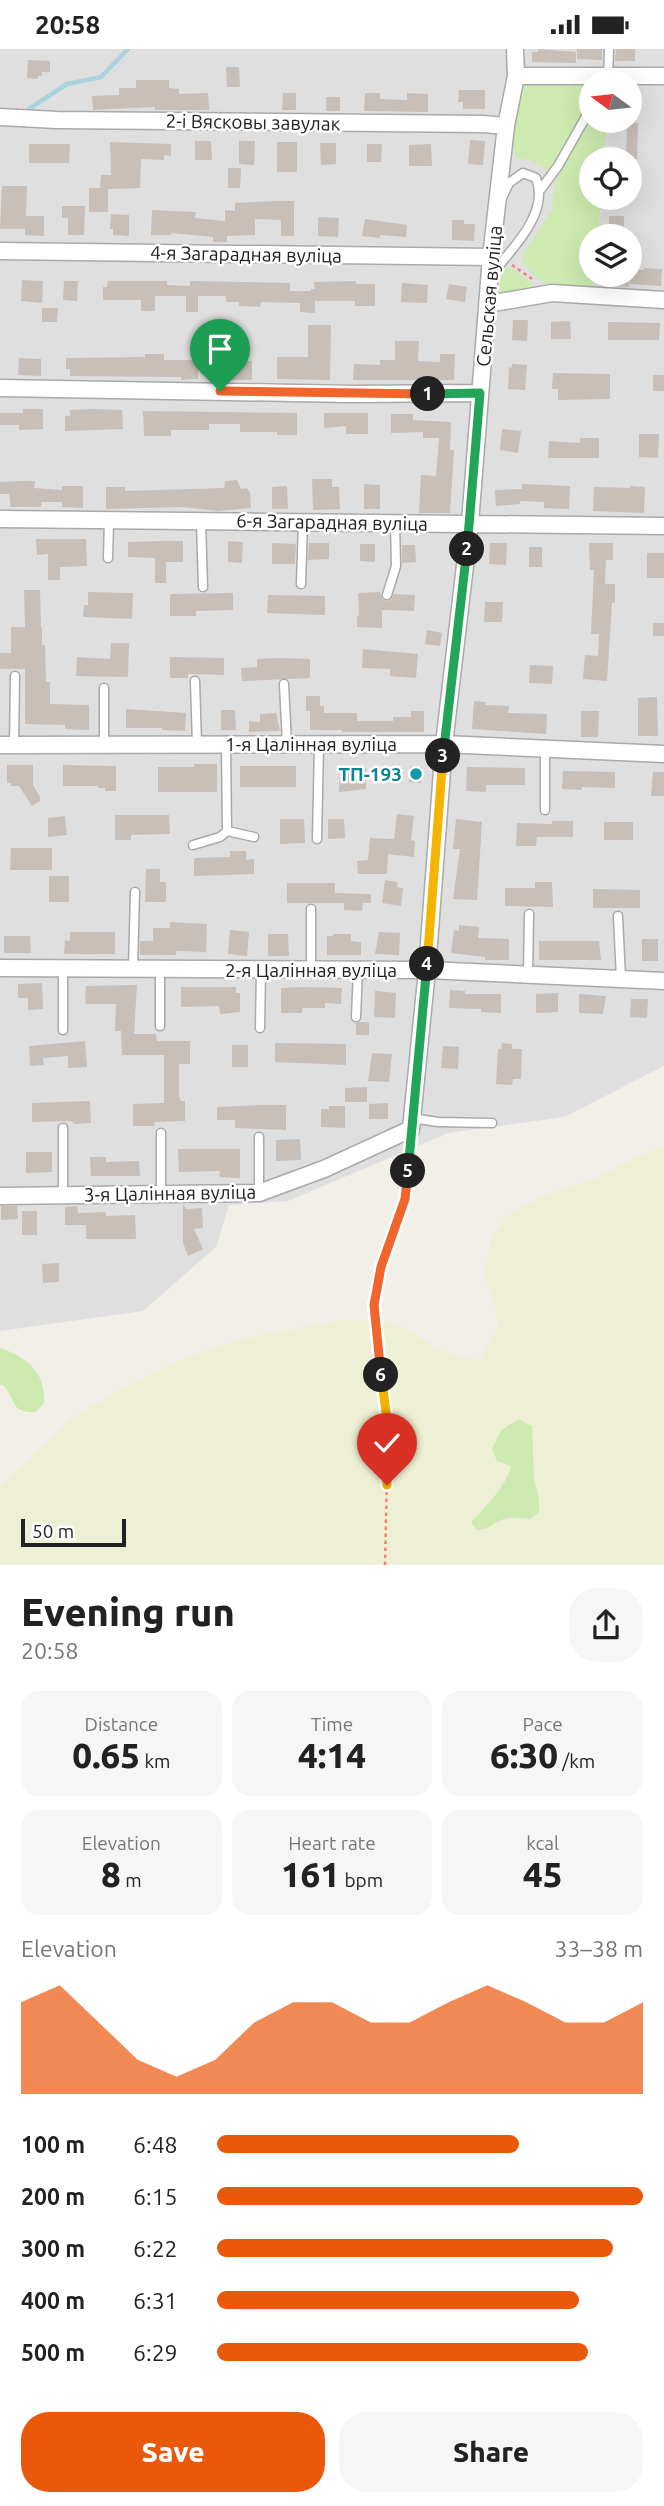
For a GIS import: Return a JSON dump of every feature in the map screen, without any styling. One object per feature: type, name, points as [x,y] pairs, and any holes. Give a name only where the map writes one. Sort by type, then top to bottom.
[{"type":"street","name":"Сельская вуліца","points":[[411,1123],[444,744],[470,523],[490,277],[498,258],[497,209],[506,127],[516,76],[515,49]]},
{"type":"street","points":[[516,76],[579,78]]},
{"type":"street","points":[[642,77],[664,76]]},
{"type":"street","name":"2-і Вясковы завулак","points":[[0,117],[57,120],[483,124],[506,127]]},
{"type":"street","name":"4-я Загарадная вуліца","points":[[0,251],[498,258]]},
{"type":"street","points":[[488,304],[552,293],[664,300]]},
{"type":"street","points":[[0,388],[349,394],[480,393]]},
{"type":"street","name":"6-я Загарадная вуліца","points":[[0,519],[664,526]]},
{"type":"street","name":"1-я Цалінная вуліца","points":[[7,745],[444,744],[664,754]]},
{"type":"street","name":"2-я Цалінная вуліца","points":[[0,968],[426,970],[664,981]]},
{"type":"street","name":"3-я Цалінная вуліца","points":[[0,1196],[259,1193],[324,1169],[411,1123]]},
{"type":"lane","points":[[607,70],[609,49]]},
{"type":"lane","points":[[498,258],[537,212],[541,189],[579,129]]},
{"type":"lane","points":[[497,209],[509,183],[523,173],[536,178],[541,189]]},
{"type":"lane","points":[[108,558],[109,520]]},
{"type":"lane","points":[[201,521],[203,587]]},
{"type":"lane","points":[[301,584],[303,522]]},
{"type":"lane","points":[[387,595],[396,566],[395,522]]},
{"type":"lane","points":[[7,745],[15,676]]},
{"type":"lane","points":[[195,681],[197,744]]},
{"type":"lane","points":[[284,684],[287,744]]},
{"type":"lane","points":[[104,688],[104,744]]},
{"type":"lane","points":[[226,744],[227,831]]},
{"type":"lane","points":[[317,839],[319,744]]},
{"type":"lane","points":[[545,750],[545,810]]},
{"type":"lane","points":[[227,831],[254,837]]},
{"type":"lane","points":[[193,845],[220,837],[227,831]]},
{"type":"lane","points":[[133,969],[135,892]]},
{"type":"lane","points":[[311,909],[311,969]]},
{"type":"lane","points":[[528,975],[529,914]]},
{"type":"lane","points":[[618,916],[621,979]]},
{"type":"lane","points":[[63,968],[63,1030]]},
{"type":"lane","points":[[160,969],[160,1026]]},
{"type":"lane","points":[[260,1028],[261,969]]},
{"type":"lane","points":[[356,1017],[358,970]]},
{"type":"lane","points":[[411,1123],[492,1123]]},
{"type":"lane","points":[[63,1128],[63,1196]]},
{"type":"lane","points":[[160,1133],[161,1195]]},
{"type":"lane","points":[[259,1137],[259,1193]]},
{"type":"path","points":[[498,258],[552,293]]},
{"type":"path","points":[[385,1565],[388,1427],[374,1305],[381,1267],[405,1199],[411,1123]]},
{"type":"shaded area","points":[[0,49],[664,49],[664,1066],[564,1117],[448,1133],[288,1201],[229,1205],[216,1247],[143,1311],[0,1331]]},
{"type":"green space","points":[[523,84],[579,84],[579,118],[553,168],[547,170],[530,160],[516,158],[512,140],[512,119],[518,91]]},
{"type":"green space","points":[[582,133],[606,133],[605,147],[579,147],[579,210],[600,210],[599,224],[579,224],[579,287],[594,287],[594,291],[562,288],[545,283],[522,261],[524,252],[552,210],[555,183]]},
{"type":"green space","points":[[509,268],[540,290],[505,295],[500,290],[500,284],[504,270]]},
{"type":"green space","points":[[664,1146],[664,1564],[0,1565],[0,1486],[70,1420],[114,1393],[173,1363],[238,1340],[341,1320],[394,1322],[447,1354],[480,1361],[498,1326],[495,1306],[484,1272],[492,1237],[507,1216],[545,1195],[593,1180],[638,1156]]},
{"type":"green space","points":[[0,1348],[19,1356],[38,1374],[44,1392],[44,1403],[36,1412],[17,1408],[3,1385],[0,1385]]},
{"type":"green space","points":[[519,1419],[532,1426],[534,1479],[539,1512],[530,1519],[507,1518],[477,1530],[471,1522],[500,1488],[511,1466],[497,1461],[492,1449],[501,1430]]},
{"type":"building","points":[[538,49],[576,52],[576,63],[532,62],[532,52],[538,52]]},
{"type":"building","points":[[577,49],[602,49],[602,60],[577,59]]},
{"type":"building","points":[[616,49],[635,49],[635,61],[615,61]]},
{"type":"building","points":[[28,60],[50,61],[50,72],[42,72],[38,79],[27,78]]},
{"type":"building","points":[[226,67],[239,67],[240,87],[227,87]]},
{"type":"building","points":[[136,80],[169,80],[169,88],[179,89],[179,94],[208,93],[209,110],[155,110],[155,107],[93,110],[92,96],[119,95],[119,88],[136,88]]},
{"type":"building","points":[[459,90],[485,90],[485,109],[463,109],[463,102],[458,102]]},
{"type":"building","points":[[283,93],[296,93],[296,110],[282,110]]},
{"type":"building","points":[[365,93],[380,93],[380,99],[407,100],[407,93],[428,94],[428,112],[364,111]]},
{"type":"building","points":[[326,97],[340,97],[340,111],[326,111]]},
{"type":"building","points":[[627,133],[638,133],[637,147],[626,147]]},
{"type":"building","points":[[470,140],[485,141],[483,165],[468,164]]},
{"type":"building","points":[[195,141],[211,141],[212,160],[195,160]]},
{"type":"building","points":[[239,141],[255,141],[254,165],[239,164]]},
{"type":"building","points":[[110,142],[171,144],[171,156],[164,155],[164,160],[141,159],[140,188],[108,189],[108,212],[89,212],[89,188],[100,188],[101,175],[111,175]]},
{"type":"building","points":[[277,142],[297,142],[297,172],[277,172]]},
{"type":"building","points":[[320,143],[336,143],[336,164],[321,165]]},
{"type":"building","points":[[29,144],[70,144],[69,163],[29,163]]},
{"type":"building","points":[[367,144],[382,144],[381,162],[367,162]]},
{"type":"building","points":[[431,144],[432,166],[409,166],[409,145]]},
{"type":"building","points":[[228,168],[241,168],[240,188],[228,188]]},
{"type":"building","points":[[2,186],[27,186],[26,216],[44,216],[44,236],[25,235],[25,229],[0,229]]},
{"type":"building","points":[[294,201],[294,236],[281,236],[281,220],[255,219],[255,235],[227,236],[227,242],[213,242],[213,237],[171,233],[151,235],[152,210],[196,212],[195,218],[225,221],[225,210],[235,211],[235,203]]},
{"type":"building","points":[[62,206],[85,206],[84,235],[68,235],[68,218],[62,218]]},
{"type":"building","points":[[111,214],[129,215],[129,236],[113,235],[113,229],[110,229]]},
{"type":"building","points":[[609,216],[624,216],[624,224],[609,224]]},
{"type":"building","points":[[318,217],[339,218],[338,237],[318,236]]},
{"type":"building","points":[[365,219],[407,225],[406,237],[362,236]]},
{"type":"building","points":[[452,220],[475,224],[474,241],[452,240]]},
{"type":"building","points":[[662,269],[661,286],[642,285],[644,270]]},
{"type":"building","points":[[22,280],[43,281],[42,303],[21,301]]},
{"type":"building","points":[[64,281],[78,281],[77,301],[63,300]]},
{"type":"building","points":[[108,281],[167,281],[167,285],[190,286],[190,281],[290,283],[290,291],[311,291],[315,289],[314,282],[356,281],[356,284],[375,284],[375,306],[355,306],[355,301],[315,301],[315,313],[300,312],[300,303],[261,302],[260,307],[239,306],[239,302],[226,302],[226,296],[198,296],[198,312],[186,312],[186,296],[155,296],[155,311],[141,311],[141,300],[103,300],[103,287],[107,287]]},
{"type":"building","points":[[402,283],[428,285],[427,303],[401,302]]},
{"type":"building","points":[[449,284],[467,287],[465,302],[446,299]]},
{"type":"building","points":[[42,308],[58,308],[57,322],[42,322]]},
{"type":"building","points":[[513,320],[528,320],[527,341],[512,340]]},
{"type":"building","points":[[570,321],[571,339],[551,339],[551,322]]},
{"type":"building","points":[[608,322],[660,323],[659,340],[608,340]]},
{"type":"building","points":[[308,325],[331,325],[330,380],[277,379],[277,357],[308,357]]},
{"type":"building","points":[[395,341],[419,341],[418,361],[440,362],[440,354],[455,354],[454,380],[353,380],[354,364],[380,365],[380,360],[395,360]]},
{"type":"building","points":[[145,354],[164,354],[164,360],[198,360],[198,379],[70,376],[70,369],[66,369],[66,358],[145,357]]},
{"type":"building","points":[[19,358],[41,359],[41,376],[18,375]]},
{"type":"building","points":[[228,361],[252,361],[252,380],[228,380]]},
{"type":"building","points":[[512,364],[527,365],[525,390],[508,389],[509,367],[512,368]]},
{"type":"building","points":[[553,373],[610,374],[610,399],[558,400],[558,389],[552,389]]},
{"type":"building","points":[[653,375],[664,375],[664,391],[653,391]]},
{"type":"building","points":[[23,409],[43,409],[43,429],[19,430],[19,425],[0,425],[0,413],[23,413]]},
{"type":"building","points":[[70,410],[122,410],[123,429],[65,431],[65,416],[70,416]]},
{"type":"building","points":[[143,411],[297,413],[297,435],[240,432],[240,424],[209,424],[209,430],[171,430],[171,436],[144,436]]},
{"type":"building","points":[[324,413],[368,413],[368,434],[346,434],[346,426],[324,428]]},
{"type":"building","points":[[391,414],[413,414],[413,420],[451,422],[450,450],[454,450],[450,513],[419,513],[421,475],[436,476],[439,438],[423,438],[423,432],[391,433]]},
{"type":"building","points":[[502,429],[521,431],[518,453],[500,450]]},
{"type":"building","points":[[639,434],[659,434],[658,458],[639,457]]},
{"type":"building","points":[[580,438],[599,438],[599,458],[548,458],[549,441],[580,443]]},
{"type":"building","points":[[312,479],[332,479],[332,487],[339,487],[340,509],[313,510]]},
{"type":"building","points":[[237,480],[241,489],[247,488],[250,493],[251,508],[218,511],[182,507],[106,509],[106,487],[125,487],[125,491],[224,488],[225,481]]},
{"type":"building","points":[[35,481],[34,488],[62,490],[62,486],[83,486],[83,508],[62,507],[62,502],[42,502],[41,507],[11,507],[9,494],[0,494],[0,482]]},
{"type":"building","points":[[364,484],[380,485],[380,509],[364,509]]},
{"type":"building","points":[[522,484],[570,486],[569,509],[544,508],[544,502],[520,501],[520,504],[496,506],[495,490],[522,489]]},
{"type":"building","points":[[287,486],[288,509],[272,509],[272,487]]},
{"type":"building","points":[[594,487],[645,487],[644,513],[593,511]]},
{"type":"building","points":[[36,539],[86,539],[87,566],[60,567],[60,580],[48,580],[48,554],[37,555]]},
{"type":"building","points":[[183,541],[183,562],[166,562],[166,583],[155,583],[155,558],[128,557],[128,542]]},
{"type":"building","points":[[228,541],[243,542],[242,563],[228,562]]},
{"type":"building","points":[[272,543],[296,544],[295,564],[272,564]]},
{"type":"building","points":[[309,543],[329,543],[329,559],[308,560]]},
{"type":"building","points":[[490,543],[507,543],[506,565],[489,564]]},
{"type":"building","points":[[589,543],[613,543],[613,560],[606,560],[605,584],[615,584],[607,681],[583,679],[585,655],[598,656],[599,634],[591,634],[594,570],[590,570]]},
{"type":"building","points":[[360,544],[375,544],[375,562],[360,561]]},
{"type":"building","points":[[402,545],[415,545],[416,562],[402,563]]},
{"type":"building","points":[[529,547],[542,547],[542,567],[529,567]]},
{"type":"building","points":[[647,553],[664,553],[664,578],[647,578]]},
{"type":"building","points":[[24,590],[40,590],[42,645],[45,645],[46,682],[50,682],[50,704],[89,705],[89,730],[65,729],[65,725],[25,724],[25,669],[0,669],[0,653],[11,653],[11,627],[25,627]]},
{"type":"building","points":[[88,592],[133,593],[132,619],[83,617],[84,605],[88,605]]},
{"type":"building","points":[[380,592],[382,599],[386,601],[391,600],[394,594],[415,595],[414,611],[382,610],[382,628],[357,627],[358,593]]},
{"type":"building","points":[[233,593],[233,610],[196,611],[196,616],[170,616],[170,594]]},
{"type":"building","points":[[268,595],[325,596],[325,615],[267,613]]},
{"type":"building","points":[[485,602],[503,602],[502,622],[484,622]]},
{"type":"building","points":[[653,623],[664,623],[664,636],[653,636]]},
{"type":"building","points":[[427,630],[442,633],[440,646],[425,644]]},
{"type":"building","points":[[111,643],[129,643],[128,677],[76,676],[77,657],[110,659]]},
{"type":"building","points":[[363,649],[418,654],[416,678],[390,676],[390,669],[362,668]]},
{"type":"building","points":[[170,657],[224,658],[224,675],[188,674],[188,678],[170,678]]},
{"type":"building","points":[[257,659],[310,659],[310,678],[242,681],[241,668],[257,667]]},
{"type":"building","points":[[530,665],[553,666],[552,684],[529,683]]},
{"type":"building","points":[[306,696],[320,696],[320,706],[324,706],[324,713],[357,713],[357,721],[393,721],[393,717],[411,717],[411,711],[424,711],[424,732],[310,730],[310,711],[306,711]]},
{"type":"building","points":[[657,697],[658,736],[638,736],[638,698]]},
{"type":"building","points":[[474,701],[486,702],[485,705],[509,706],[508,713],[547,714],[546,734],[472,729]]},
{"type":"building","points":[[126,709],[186,713],[185,731],[126,728]]},
{"type":"building","points":[[221,710],[235,710],[236,730],[221,730]]},
{"type":"building","points":[[581,711],[599,711],[598,737],[581,737]]},
{"type":"building","points":[[276,713],[280,731],[249,732],[249,721],[260,722],[260,714]]},
{"type":"building","points":[[194,764],[217,764],[217,792],[158,792],[158,767],[194,767]]},
{"type":"building","points":[[7,765],[33,765],[33,785],[40,801],[32,806],[19,786],[7,783]]},
{"type":"building","points":[[63,765],[116,766],[116,791],[105,791],[105,788],[98,786],[63,786]]},
{"type":"building","points":[[240,766],[296,766],[296,787],[240,787]]},
{"type":"building","name":"ТП-193","points":[[410,766],[422,767],[421,783],[409,782]]},
{"type":"building","points":[[467,767],[525,768],[525,785],[486,785],[486,792],[466,791]]},
{"type":"building","points":[[340,768],[366,768],[366,789],[339,792]]},
{"type":"building","points":[[563,771],[615,772],[615,788],[562,789]]},
{"type":"building","points":[[653,772],[664,772],[664,796],[651,796]]},
{"type":"building","points":[[397,814],[414,816],[411,840],[415,841],[414,857],[388,854],[387,874],[358,874],[357,861],[368,860],[370,838],[394,839]]},
{"type":"building","points":[[115,815],[169,815],[170,834],[131,835],[131,840],[115,840]]},
{"type":"building","points":[[65,816],[67,835],[48,837],[48,818]]},
{"type":"building","points":[[280,819],[304,819],[305,843],[280,844]]},
{"type":"building","points":[[328,819],[344,819],[345,838],[328,839]]},
{"type":"building","points":[[456,819],[482,822],[477,900],[453,899],[460,849],[453,849]]},
{"type":"building","points":[[552,821],[573,821],[573,837],[537,837],[536,846],[516,846],[517,823],[552,824]]},
{"type":"building","points":[[604,822],[633,822],[633,840],[604,840]]},
{"type":"building","points":[[11,848],[52,848],[52,870],[10,870]]},
{"type":"building","points":[[230,851],[246,851],[246,860],[254,859],[254,874],[194,876],[194,858],[230,857]]},
{"type":"building","points":[[146,869],[160,869],[160,882],[166,882],[166,902],[145,902]]},
{"type":"building","points":[[49,876],[69,876],[69,902],[49,902]]},
{"type":"building","points":[[385,880],[398,882],[397,887],[403,888],[401,906],[382,903]]},
{"type":"building","points":[[535,882],[552,882],[553,907],[505,906],[505,888],[535,888]]},
{"type":"building","points":[[287,883],[335,883],[335,893],[371,894],[371,903],[363,903],[362,911],[344,910],[344,903],[287,903]]},
{"type":"building","points":[[593,889],[640,890],[640,908],[593,908]]},
{"type":"building","points":[[170,922],[207,924],[206,952],[176,951],[176,955],[140,955],[140,941],[153,941],[153,928],[170,928]]},
{"type":"building","points":[[459,925],[479,927],[478,938],[509,939],[509,960],[485,960],[485,957],[451,953],[454,930],[459,931]]},
{"type":"building","points":[[230,930],[249,932],[247,956],[228,954]]},
{"type":"building","points":[[70,932],[115,932],[115,954],[64,954],[65,940],[70,941]]},
{"type":"building","points":[[379,932],[400,933],[399,955],[375,954]]},
{"type":"building","points":[[268,934],[288,934],[289,956],[268,956]]},
{"type":"building","points":[[351,934],[351,941],[361,942],[361,955],[327,955],[327,936]]},
{"type":"building","points":[[4,936],[30,936],[31,953],[4,953]]},
{"type":"building","points":[[642,939],[658,939],[658,961],[642,961]]},
{"type":"building","points":[[539,941],[599,941],[601,960],[539,960]]},
{"type":"building","points":[[42,983],[43,1009],[28,1010],[28,998],[18,998],[18,984]]},
{"type":"building","points":[[137,985],[134,1034],[156,1034],[157,1041],[190,1041],[190,1064],[179,1064],[179,1096],[181,1101],[185,1101],[185,1121],[154,1122],[155,1126],[133,1126],[133,1104],[164,1103],[164,1055],[122,1055],[121,1031],[115,1031],[116,1004],[86,1004],[86,986]]},
{"type":"building","points":[[181,987],[236,987],[236,993],[240,993],[240,1012],[220,1014],[219,1006],[181,1007]]},
{"type":"building","points":[[281,988],[342,988],[341,1004],[325,1003],[325,1008],[302,1008],[302,1013],[281,1013]]},
{"type":"building","points":[[450,990],[465,991],[465,994],[501,994],[501,1013],[449,1008]]},
{"type":"building","points":[[375,991],[396,993],[395,1018],[374,1017]]},
{"type":"building","points":[[558,993],[558,1012],[536,1013],[536,994]]},
{"type":"building","points":[[579,994],[606,996],[603,1014],[579,1013]]},
{"type":"building","points":[[631,999],[648,999],[647,1018],[630,1017]]},
{"type":"building","points":[[369,1022],[369,1035],[356,1035],[356,1023]]},
{"type":"building","points":[[85,1041],[87,1067],[68,1068],[68,1056],[43,1058],[44,1065],[30,1066],[29,1046]]},
{"type":"building","points":[[275,1043],[346,1044],[346,1065],[275,1062]]},
{"type":"building","points":[[502,1043],[512,1044],[512,1049],[522,1049],[521,1079],[513,1079],[512,1085],[496,1084],[498,1049],[501,1049]]},
{"type":"building","points":[[232,1045],[248,1045],[248,1067],[232,1067]]},
{"type":"building","points":[[443,1046],[459,1047],[458,1069],[441,1068]]},
{"type":"building","points":[[372,1053],[392,1054],[389,1082],[368,1081]]},
{"type":"building","points":[[367,1087],[367,1102],[345,1102],[345,1088]]},
{"type":"building","points":[[90,1101],[91,1123],[32,1122],[32,1103]]},
{"type":"building","points":[[388,1103],[388,1119],[369,1119],[369,1104]]},
{"type":"building","points":[[286,1105],[286,1130],[235,1128],[235,1120],[217,1120],[217,1107]]},
{"type":"building","points":[[329,1106],[345,1106],[345,1128],[321,1127],[321,1109],[329,1109]]},
{"type":"building","points":[[300,1139],[301,1160],[276,1161],[276,1140]]},
{"type":"building","points":[[178,1149],[240,1149],[240,1178],[219,1177],[220,1171],[179,1172]]},
{"type":"building","points":[[26,1152],[52,1152],[52,1172],[26,1173]]},
{"type":"building","points":[[90,1157],[106,1157],[106,1162],[139,1161],[140,1176],[91,1176]]},
{"type":"building","points":[[183,1204],[186,1209],[202,1208],[203,1228],[194,1229],[203,1249],[188,1256],[183,1243]]},
{"type":"building","points":[[1,1206],[17,1206],[18,1219],[1,1220]]},
{"type":"building","points":[[77,1206],[78,1213],[135,1215],[136,1239],[86,1239],[86,1225],[65,1225],[65,1207]]},
{"type":"building","points":[[22,1211],[37,1211],[37,1235],[22,1235]]},
{"type":"building","points":[[59,1263],[59,1282],[43,1283],[42,1264]]},
{"type":"waterway","points":[[29,109],[67,84],[101,77],[128,49]]},
{"type":"place","name":"ТП-193","points":[[416,774]]},
{"type":"route","points":[[220,391],[480,393],[470,523],[444,744],[410,1159],[405,1199],[381,1267],[374,1305],[388,1427],[387,1485]]}]
